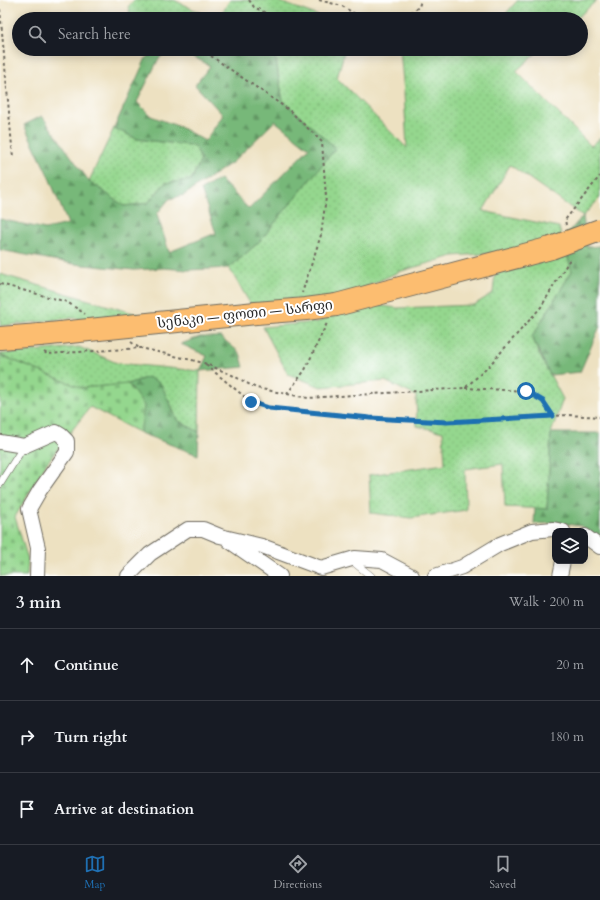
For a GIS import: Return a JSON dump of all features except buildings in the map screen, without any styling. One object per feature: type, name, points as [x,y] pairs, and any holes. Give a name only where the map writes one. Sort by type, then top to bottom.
[{"type":"highway","name":"სენაკი — ფოთი — სარფი","points":[[0,338],[40,343],[256,313],[336,305],[551,248],[600,230]]},
{"type":"street","points":[[0,442],[24,446],[56,432],[67,441],[67,452],[40,490],[29,509],[38,548],[37,576]]},
{"type":"street","points":[[128,576],[150,554],[188,529],[203,529],[220,536],[262,546],[321,568],[355,558],[382,560],[412,576]]},
{"type":"street","points":[[435,576],[462,567],[500,544],[532,531],[552,529]]},
{"type":"street","points":[[220,536],[280,576]]},
{"type":"street","points":[[588,538],[600,547]]},
{"type":"street","points":[[560,576],[562,564]]},
{"type":"lane","points":[[0,484],[24,446]]},
{"type":"lane","points":[[350,559],[371,576]]},
{"type":"path","points":[[249,0],[254,7],[264,12]]},
{"type":"path","points":[[319,0],[342,6],[352,12]]},
{"type":"path","points":[[410,12],[419,6],[421,0]]},
{"type":"path","points":[[0,9],[13,158]]},
{"type":"path","points":[[211,56],[289,110],[322,142],[326,197],[321,235],[302,293]]},
{"type":"path","points":[[567,227],[566,220],[600,176]]},
{"type":"path","points":[[465,388],[487,368],[541,307],[572,255]]},
{"type":"path","points":[[0,284],[67,302],[87,315]]},
{"type":"path","points":[[287,394],[305,370],[336,305]]},
{"type":"path","points":[[127,340],[141,348],[204,363],[232,375],[256,388],[308,398],[465,388],[526,391],[543,401],[553,416]]},
{"type":"path","points":[[40,343],[47,354],[141,348]]},
{"type":"path","points":[[204,363],[251,402],[269,408],[370,418],[447,422],[569,415],[600,417]]},
{"type":"green space","points":[[134,0],[174,0],[199,12],[130,12],[128,7]]},
{"type":"green space","points":[[230,0],[275,0],[308,12],[222,12]]},
{"type":"green space","points":[[518,0],[597,0],[584,12],[507,12]]},
{"type":"green space","points":[[148,56],[162,56],[159,58],[137,102],[151,116],[180,127],[205,141],[223,115],[195,85],[210,66],[192,56],[275,56],[283,101],[336,148],[259,242],[229,268],[188,270],[164,268],[134,270],[74,264],[0,250],[0,219],[45,229],[68,224],[48,175],[24,125],[42,116],[89,181],[124,206],[148,203],[165,183],[191,180],[201,160],[195,146],[137,139],[114,128]],"holes":[[[275,121],[309,148],[249,209],[220,179],[201,190],[216,233],[169,252],[157,214],[169,199],[184,195],[233,162]]]},
{"type":"green space","points":[[275,56],[343,56],[337,78],[407,148],[401,56],[533,56],[516,71],[591,146],[600,138],[600,198],[583,216],[510,165],[483,211],[559,227],[562,239],[509,252],[453,256],[398,272],[347,296],[254,310],[229,268],[259,242],[335,148],[283,101]]},
{"type":"green space","points":[[114,128],[137,139],[195,146],[201,160],[191,180],[165,183],[148,203],[124,206],[89,181]]},
{"type":"green space","points":[[583,216],[587,247],[600,246],[600,326],[580,372],[550,375],[532,337],[572,271],[562,239]]},
{"type":"green space","points":[[566,251],[572,271],[532,337],[540,356],[563,399],[551,433],[547,509],[505,507],[503,464],[465,469],[466,510],[411,518],[371,513],[369,475],[445,464],[443,432],[417,426],[416,396],[385,381],[321,387],[288,374],[263,327],[318,322],[349,308],[376,305],[397,308],[474,305],[493,293],[495,274]]},
{"type":"green space","points":[[0,274],[150,318],[139,322],[71,318],[0,326]]},
{"type":"green space","points":[[200,337],[221,337],[240,353],[244,367],[200,371],[207,356],[181,344]]},
{"type":"green space","points":[[79,347],[117,363],[200,371],[199,432],[177,420],[170,402],[148,377],[128,384],[81,388],[0,355]]},
{"type":"green space","points":[[0,355],[81,388],[128,384],[144,406],[140,433],[90,407],[46,464],[15,517],[28,560],[27,576],[0,576]]},
{"type":"green space","points":[[148,377],[161,384],[177,420],[199,432],[198,455],[140,433],[144,406],[128,384]]},
{"type":"green space","points":[[551,433],[600,433],[600,539],[588,531],[588,528],[581,526],[559,523],[534,524],[535,508],[547,509]]},
{"type":"route","points":[[251,402],[269,408],[370,418],[447,422],[553,416],[543,401],[526,391]]}]
